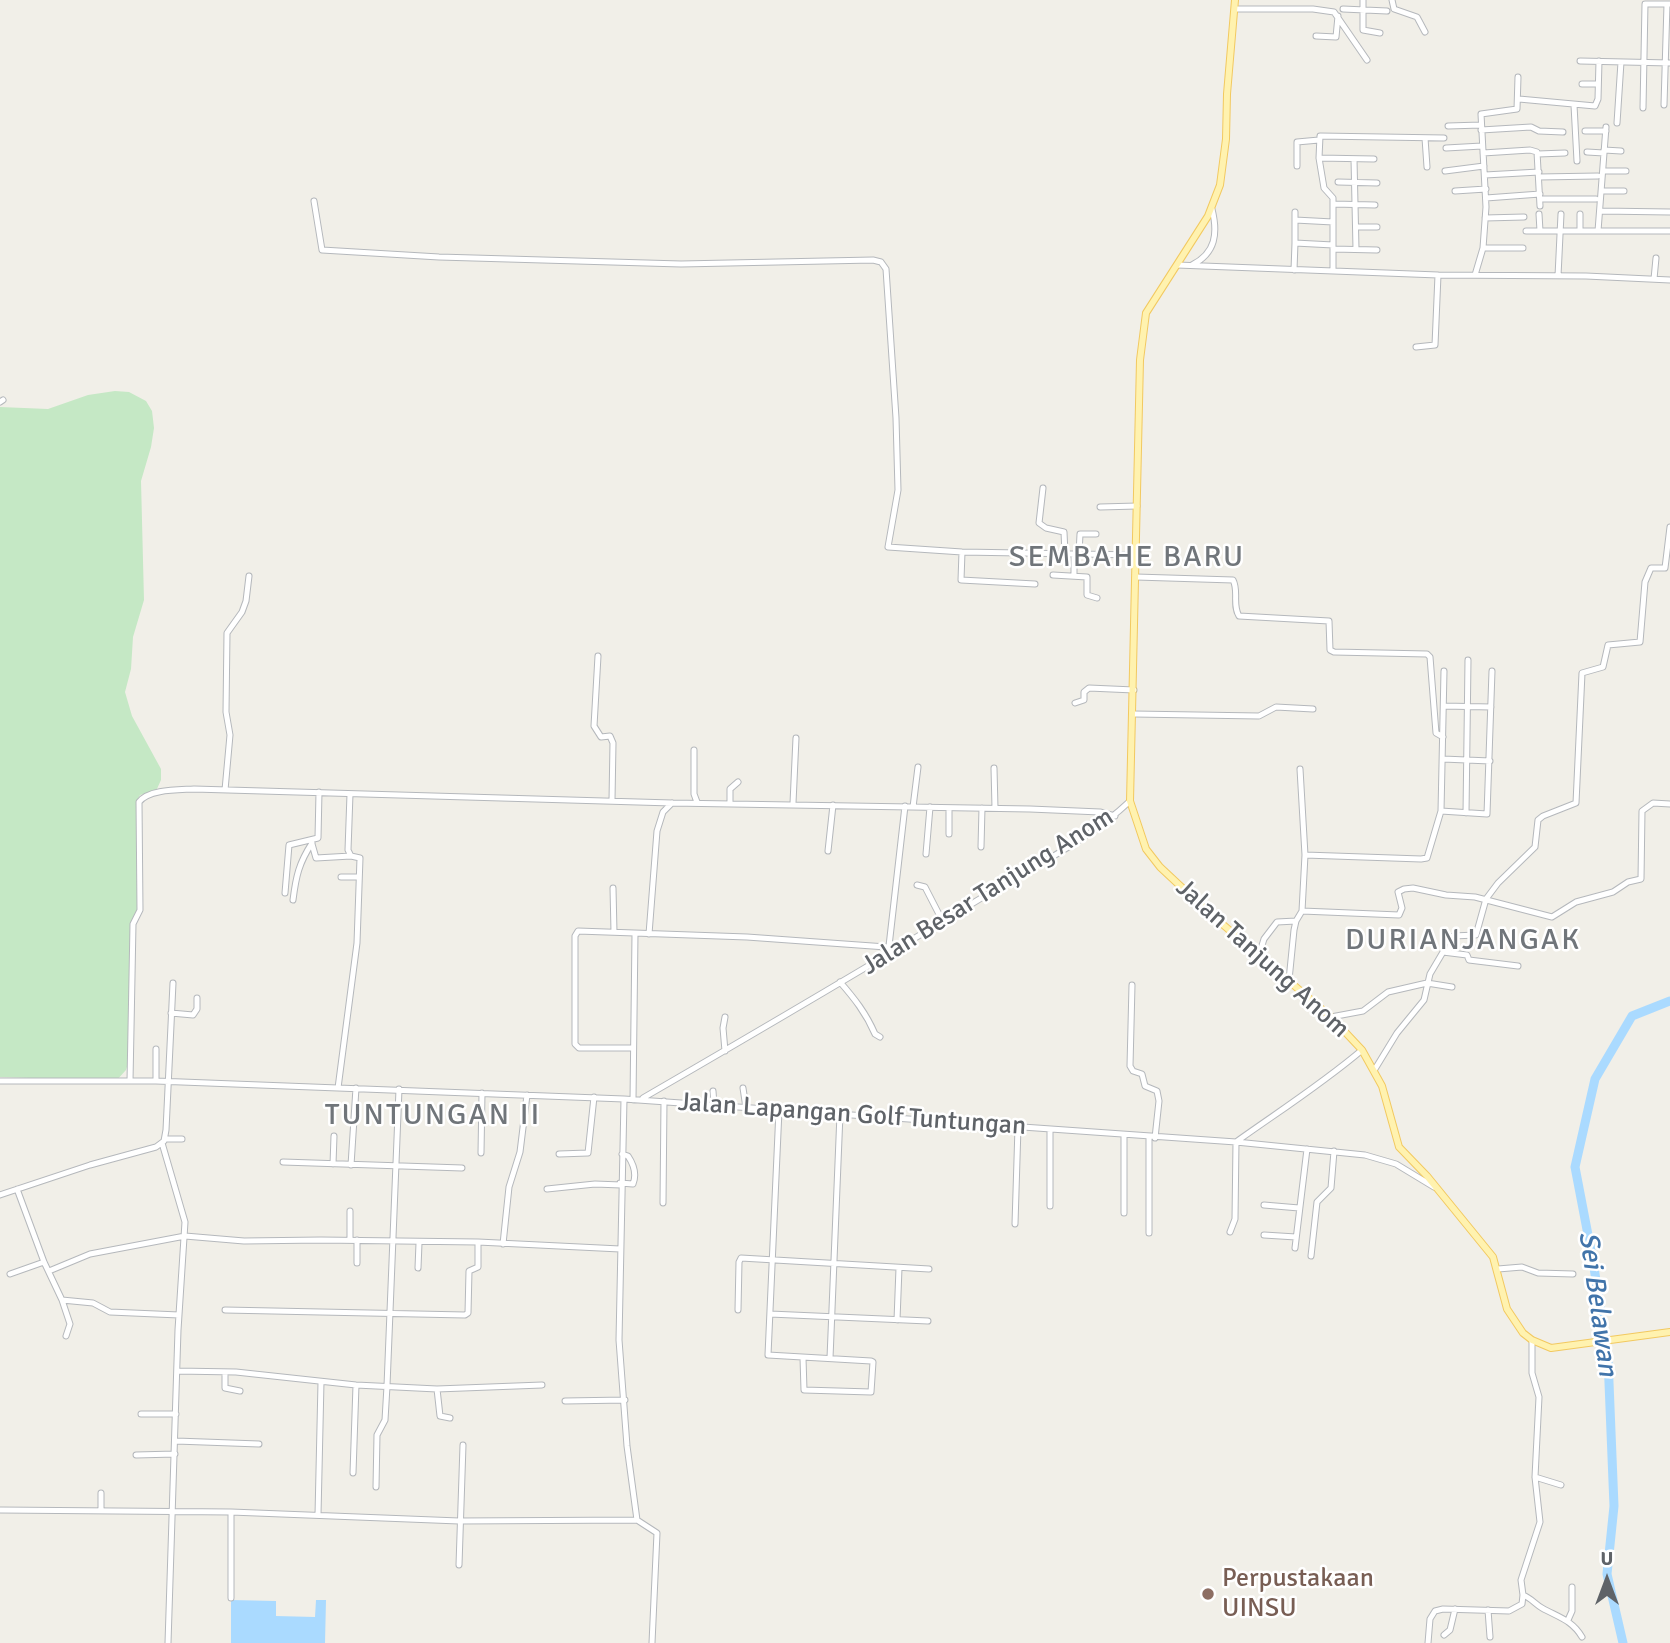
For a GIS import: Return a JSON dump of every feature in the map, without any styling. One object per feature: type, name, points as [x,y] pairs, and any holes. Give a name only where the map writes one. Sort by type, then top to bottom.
[{"type":"main road","name":"Jalan Besar Tanjung Anom","points":[[1130,802],[1143,323],[1151,305],[1212,209],[1220,185],[1236,0]]},
{"type":"main road","name":"Jalan Tanjung Anom","points":[[1130,802],[1146,849],[1160,867],[1331,1017],[1362,1050],[1375,1069],[1386,1097],[1399,1147],[1434,1187]]},
{"type":"main road","name":"Jalan Lapangan Golf Tuntungan","points":[[1434,1187],[1490,1252],[1498,1269],[1509,1314],[1532,1340]]},
{"type":"main road","points":[[1532,1340],[1551,1348],[1670,1332]]},
{"type":"street","points":[[1363,0],[1363,30],[1380,33]]},
{"type":"street","points":[[1392,0],[1392,8],[1417,17],[1425,32]]},
{"type":"street","points":[[1643,108],[1644,4],[1669,4],[1664,105]]},
{"type":"street","points":[[1235,9],[1332,11],[1367,60]]},
{"type":"street","points":[[1343,9],[1387,10]]},
{"type":"street","points":[[1316,36],[1336,37],[1338,16]]},
{"type":"street","points":[[1580,61],[1668,63]]},
{"type":"street","points":[[1519,99],[1595,106],[1599,61]]},
{"type":"street","points":[[1617,123],[1621,62]]},
{"type":"street","points":[[1475,275],[1483,248],[1486,198],[1482,112],[1515,110],[1519,107],[1518,77]]},
{"type":"street","points":[[1582,83],[1598,84]]},
{"type":"street","points":[[1574,105],[1577,161]]},
{"type":"street","points":[[1448,127],[1531,127],[1539,131],[1563,132]]},
{"type":"street","points":[[1585,131],[1606,129],[1598,231]]},
{"type":"street","points":[[1333,271],[1334,204],[1333,197],[1324,188],[1319,158],[1319,140],[1322,135],[1444,138]]},
{"type":"street","points":[[1425,138],[1427,167]]},
{"type":"street","points":[[1297,166],[1297,142],[1319,140]]},
{"type":"street","points":[[1446,148],[1535,150],[1538,154],[1540,200]]},
{"type":"street","points":[[1587,152],[1621,151]]},
{"type":"street","points":[[1538,154],[1565,153]]},
{"type":"street","points":[[1319,158],[1374,159]]},
{"type":"street","points":[[1354,159],[1356,249]]},
{"type":"street","points":[[1445,171],[1484,166]]},
{"type":"street","points":[[1485,175],[1626,171]]},
{"type":"street","points":[[1338,182],[1377,183]]},
{"type":"street","points":[[1455,191],[1486,189]]},
{"type":"street","points":[[1602,191],[1623,191]]},
{"type":"street","points":[[1486,198],[1596,199]]},
{"type":"street","points":[[314,201],[322,250],[453,258],[681,264],[881,262],[886,269],[898,489],[888,547],[962,552],[1137,555]]},
{"type":"street","points":[[1334,204],[1376,205]]},
{"type":"street","points":[[1189,267],[1204,259],[1211,250],[1216,232],[1212,209]]},
{"type":"street","points":[[1601,211],[1670,212]]},
{"type":"street","points":[[1294,270],[1295,212]]},
{"type":"street","points":[[1539,214],[1540,231]]},
{"type":"street","points":[[1558,276],[1561,214]]},
{"type":"street","points":[[1580,214],[1580,230]]},
{"type":"street","points":[[1485,218],[1524,217]]},
{"type":"street","points":[[1295,220],[1333,222]]},
{"type":"street","points":[[1356,226],[1377,227]]},
{"type":"street","points":[[1526,231],[1670,231]]},
{"type":"street","points":[[1295,243],[1377,250]]},
{"type":"street","points":[[1483,248],[1523,248]]},
{"type":"street","points":[[1654,279],[1656,258]]},
{"type":"street","points":[[1177,265],[1670,280]]},
{"type":"street","points":[[1416,347],[1435,345],[1438,275]]},
{"type":"street","points":[[1043,488],[1040,524],[1064,532],[1065,554]]},
{"type":"street","points":[[1100,507],[1137,506]]},
{"type":"street","points":[[1449,951],[1453,936],[1476,935],[1486,899],[1498,883],[1535,847],[1538,820],[1576,803],[1582,673],[1603,667],[1608,645],[1640,642],[1645,582],[1651,568],[1665,566],[1670,527]]},
{"type":"street","points":[[1074,576],[1080,534],[1096,534]]},
{"type":"street","points":[[962,552],[961,580],[1035,584]]},
{"type":"street","points":[[1053,575],[1087,577],[1087,596],[1097,598]]},
{"type":"street","points":[[225,790],[230,736],[226,712],[228,633],[242,612],[249,576]]},
{"type":"street","points":[[1136,578],[1233,580],[1236,585],[1236,611],[1239,616],[1329,621],[1332,652],[1427,654],[1430,657],[1436,733],[1443,737]]},
{"type":"street","points":[[598,656],[594,726],[601,737],[610,736],[613,743],[612,800]]},
{"type":"street","points":[[1466,813],[1468,660]]},
{"type":"street","points":[[1305,855],[1426,859],[1441,811],[1444,671]]},
{"type":"street","points":[[1441,811],[1487,814],[1492,671]]},
{"type":"street","points":[[1074,703],[1084,700],[1084,692],[1089,688],[1134,690]]},
{"type":"street","points":[[1444,706],[1491,707]]},
{"type":"street","points":[[1134,714],[1259,716],[1276,707],[1313,709]]},
{"type":"street","points":[[793,803],[796,737]]},
{"type":"street","points":[[694,750],[694,794],[697,802]]},
{"type":"street","points":[[1443,759],[1490,761]]},
{"type":"street","points":[[913,807],[918,767]]},
{"type":"street","points":[[994,768],[995,808]]},
{"type":"street","points":[[1289,979],[1296,921],[1302,911],[1305,855],[1300,769]]},
{"type":"street","points":[[730,803],[730,789],[738,782]]},
{"type":"street","points":[[130,1081],[134,925],[140,910],[139,802],[144,797],[173,790],[225,790],[672,803],[793,803],[1100,811],[1115,816]]},
{"type":"street","points":[[293,900],[302,857],[318,838],[319,792]]},
{"type":"street","points":[[350,794],[348,849],[351,856]]},
{"type":"street","name":"Jalan Besar Tanjung Anom","points":[[641,1100],[943,922],[1115,816],[1130,802]]},
{"type":"street","points":[[649,934],[657,831],[663,812],[672,803]]},
{"type":"street","points":[[1302,911],[1399,915],[1402,908],[1398,892],[1404,889],[1486,899],[1552,917],[1576,902],[1613,892],[1628,882],[1639,880],[1643,874],[1642,810],[1653,803],[1670,804]]},
{"type":"street","points":[[828,851],[833,805]]},
{"type":"street","points":[[889,946],[905,806]]},
{"type":"street","points":[[926,854],[930,807]]},
{"type":"street","points":[[949,808],[949,834]]},
{"type":"street","points":[[981,847],[982,808]]},
{"type":"street","points":[[285,893],[289,845],[293,842],[312,842]]},
{"type":"street","points":[[312,842],[316,858],[360,858],[356,943],[338,1088]]},
{"type":"street","points":[[341,877],[359,877]]},
{"type":"street","points":[[917,885],[925,887],[943,922]]},
{"type":"street","points":[[613,888],[614,932]]},
{"type":"street","points":[[1259,954],[1264,939],[1277,922],[1296,921]]},
{"type":"street","points":[[632,1048],[579,1048],[575,1045],[576,933],[614,932],[900,948]]},
{"type":"street","points":[[633,1100],[635,934]]},
{"type":"street","points":[[1449,951],[1454,955],[1467,955],[1469,960],[1518,966]]},
{"type":"street","points":[[1375,1069],[1392,1040],[1424,1000],[1427,984],[1441,954],[1449,951]]},
{"type":"street","points":[[840,982],[869,1019],[874,1034],[880,1037]]},
{"type":"street","points":[[168,1643],[184,1236],[184,1219],[164,1141],[173,983]]},
{"type":"street","points":[[1331,1017],[1363,1011],[1388,992],[1427,984],[1452,987]]},
{"type":"street","points":[[1132,985],[1130,1066],[1133,1071],[1142,1074],[1145,1086],[1157,1091],[1159,1101],[1152,1137],[1149,1233]]},
{"type":"street","points":[[171,1013],[193,1015],[197,1009],[197,998]]},
{"type":"street","points":[[725,1017],[725,1051]]},
{"type":"street","points":[[156,1049],[156,1081]]},
{"type":"street","points":[[1230,1232],[1235,1219],[1236,1142],[1326,1080],[1362,1050]]},
{"type":"street","name":"Jalan Lapangan Golf Tuntungan","points":[[0,1081],[156,1081],[594,1097],[1236,1142],[1380,1158],[1405,1169],[1434,1187]]},
{"type":"street","points":[[743,1087],[746,1108]]},
{"type":"street","points":[[351,1165],[356,1088]]},
{"type":"street","points":[[376,1487],[377,1435],[385,1420],[387,1386],[399,1089]]},
{"type":"street","points":[[713,1091],[714,1105]]},
{"type":"street","points":[[481,1153],[482,1093]]},
{"type":"street","points":[[503,1244],[509,1187],[520,1152],[527,1095]]},
{"type":"street","points":[[559,1154],[588,1153],[594,1097]]},
{"type":"street","points":[[624,1099],[619,1340],[627,1446],[637,1520]]},
{"type":"street","points":[[663,1202],[664,1101]]},
{"type":"street","points":[[779,1110],[769,1356],[873,1362],[871,1392],[804,1390],[803,1358]]},
{"type":"street","points":[[830,1358],[841,1114]]},
{"type":"street","points":[[1015,1224],[1018,1127]]},
{"type":"street","points":[[1050,1130],[1050,1206]]},
{"type":"street","points":[[1124,1135],[1124,1213]]},
{"type":"street","points":[[333,1164],[334,1136]]},
{"type":"street","points":[[0,1195],[164,1141],[182,1139]]},
{"type":"street","points":[[1295,1248],[1307,1149]]},
{"type":"street","points":[[1311,1256],[1317,1202],[1331,1188],[1334,1151]]},
{"type":"street","points":[[547,1189],[595,1184],[633,1184],[635,1168],[628,1156],[622,1154]]},
{"type":"street","points":[[283,1162],[462,1168]]},
{"type":"street","points":[[17,1189],[44,1262],[62,1300],[69,1324],[66,1336]]},
{"type":"street","points":[[1264,1205],[1299,1208]]},
{"type":"street","points":[[350,1211],[357,1263]]},
{"type":"street","points":[[1264,1235],[1296,1237]]},
{"type":"street","points":[[50,1271],[90,1254],[184,1236],[244,1241],[478,1242],[620,1249]]},
{"type":"street","points":[[225,1310],[467,1314],[469,1271],[478,1267],[478,1242]]},
{"type":"street","points":[[418,1268],[419,1243]]},
{"type":"street","points":[[738,1310],[741,1258],[929,1269]]},
{"type":"street","points":[[10,1274],[44,1262]]},
{"type":"street","points":[[1498,1269],[1522,1267],[1538,1273],[1573,1274]]},
{"type":"street","points":[[897,1320],[899,1268]]},
{"type":"street","points":[[62,1300],[93,1303],[110,1312],[179,1315]]},
{"type":"street","points":[[770,1314],[928,1321]]},
{"type":"street","points":[[1428,1643],[1432,1614],[1443,1609],[1515,1610],[1521,1604],[1521,1580],[1540,1525],[1535,1477],[1539,1397],[1532,1373],[1532,1340]]},
{"type":"street","points":[[177,1371],[225,1372],[356,1385],[437,1389],[542,1385]]},
{"type":"street","points":[[225,1372],[225,1388],[240,1391]]},
{"type":"street","points":[[318,1515],[321,1382]]},
{"type":"street","points":[[353,1473],[356,1385]]},
{"type":"street","points":[[437,1389],[440,1416],[450,1418]]},
{"type":"street","points":[[565,1401],[625,1400]]},
{"type":"street","points":[[141,1414],[176,1414]]},
{"type":"street","points":[[176,1441],[259,1444]]},
{"type":"street","points":[[458,1565],[463,1445]]},
{"type":"street","points":[[136,1455],[175,1454]]},
{"type":"street","points":[[1535,1477],[1561,1485]]},
{"type":"street","points":[[100,1493],[100,1511]]},
{"type":"street","points":[[0,1510],[231,1512],[459,1521],[637,1520],[657,1533],[652,1643]]},
{"type":"street","points":[[231,1512],[231,1598]]},
{"type":"street","points":[[1568,1620],[1572,1611],[1572,1587]]},
{"type":"street","points":[[1523,1595],[1568,1620],[1582,1637]]},
{"type":"street","points":[[1444,1634],[1450,1630],[1455,1609]]},
{"type":"street","points":[[1488,1610],[1490,1637]]},
{"type":"green space","points":[[129,392],[146,401],[152,411],[154,428],[141,481],[144,600],[133,637],[131,669],[125,692],[132,716],[161,769],[161,780],[156,791],[140,795],[137,801],[138,908],[131,921],[129,1061],[126,1070],[116,1081],[0,1077],[0,407],[48,409],[88,395]]},
{"type":"water","points":[[231,1600],[276,1601],[276,1616],[315,1617],[316,1600],[326,1600],[325,1643],[231,1643]]},
{"type":"waterway","name":"Sei Belawan","points":[[1623,1643],[1607,1574],[1614,1506],[1608,1358],[1575,1167],[1595,1079],[1632,1016],[1670,1001]]},
{"type":"place","name":"Perpustakaan UINSU","points":[[1208,1594]]},
{"type":"district","name":"SEMBAHE BARU","points":[[1127,558]]},
{"type":"district","name":"DURIANJANGAK","points":[[1463,941]]},
{"type":"district","name":"TUNTUNGAN II","points":[[433,1116]]}]
